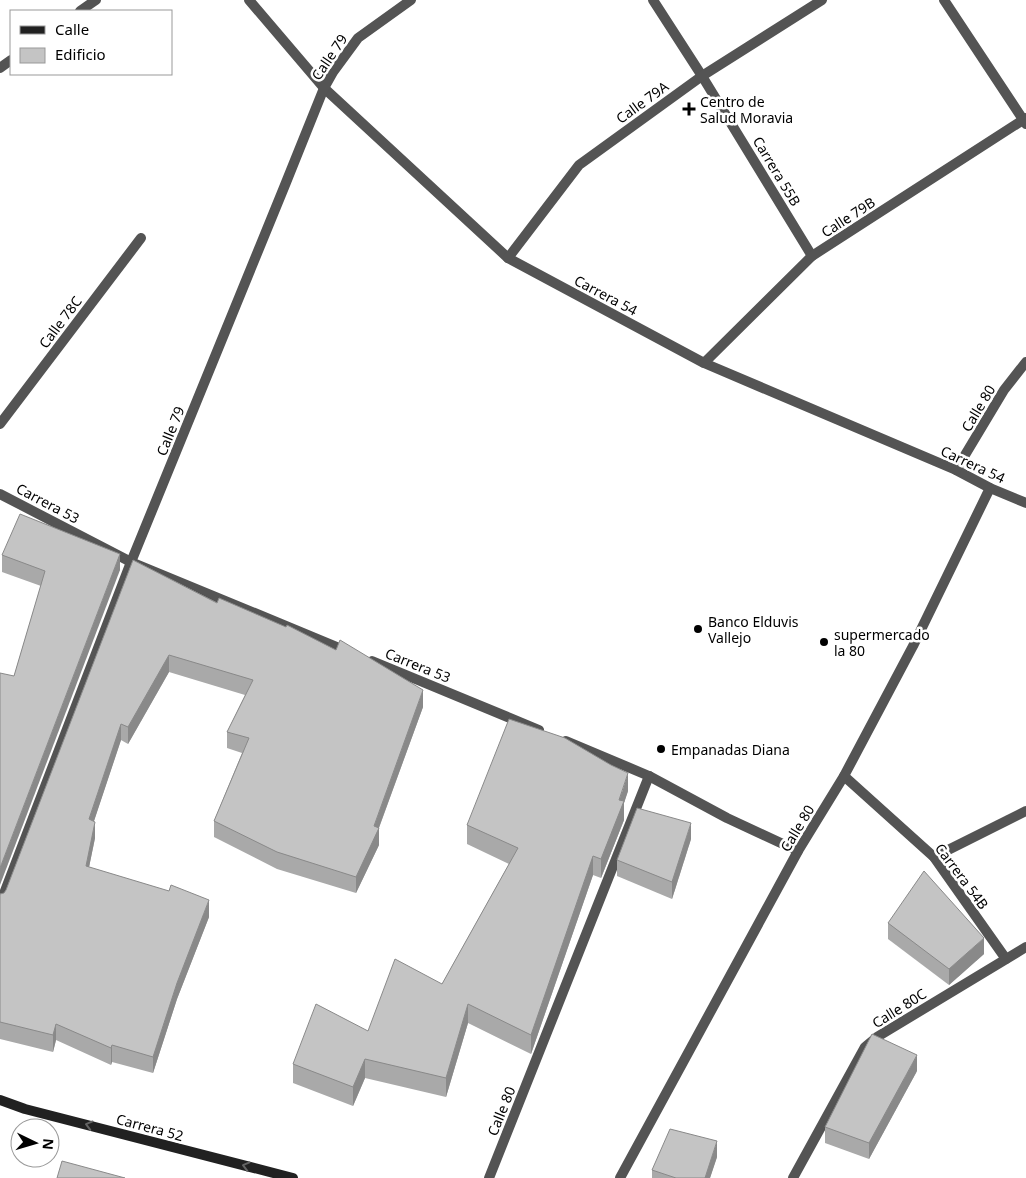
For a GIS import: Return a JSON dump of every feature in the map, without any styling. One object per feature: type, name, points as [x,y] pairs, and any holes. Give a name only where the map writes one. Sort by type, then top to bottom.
[{"type":"main road","name":"Carrera 52","points":[[0,1100],[293,1178]]},
{"type":"street","points":[[81,10],[96,0]]},
{"type":"street","name":"Carrera 54","points":[[249,0],[324,88],[508,258],[704,364],[956,470],[990,488],[1026,503]]},
{"type":"street","name":"Calle 79","points":[[0,904],[131,562],[324,88],[333,72],[358,38],[411,0]]},
{"type":"street","name":"Carrera 55B","points":[[652,0],[702,76],[812,256]]},
{"type":"street","name":"Calle 79A","points":[[508,258],[579,164],[702,76],[822,0]]},
{"type":"street","points":[[944,0],[1025,121]]},
{"type":"street","name":"Calle 79B","points":[[704,364],[812,256],[1025,121]]},
{"type":"street","name":"Calle 78C","points":[[0,424],[141,238]]},
{"type":"street","name":"Calle 80","points":[[956,470],[1004,390],[1026,362]]},
{"type":"street","name":"Calle 80","points":[[620,1178],[798,851],[844,776],[913,646],[990,488]]},
{"type":"street","name":"Carrera 53","points":[[0,494],[131,562],[649,776],[727,818],[798,851]]},
{"type":"street","name":"Calle 80","points":[[489,1178],[649,776]]},
{"type":"street","name":"Carrera 54B","points":[[844,776],[934,856],[1006,958]]},
{"type":"street","points":[[934,856],[1026,811]]},
{"type":"street","name":"Calle 80C","points":[[793,1178],[866,1047],[877,1037],[1026,947]]},
{"type":"building","points":[[20,514],[120,554],[0,868],[0,673],[14,676],[45,571],[2,555]]},
{"type":"building","points":[[133,560],[217,603],[219,598],[286,627],[287,625],[336,650],[340,640],[423,690],[374,826],[379,828],[356,877],[277,852],[214,821],[249,738],[227,732],[253,680],[169,655],[128,727],[121,724],[89,819],[95,822],[86,866],[169,891],[171,885],[209,900],[177,983],[153,1057],[112,1045],[111,1048],[56,1024],[53,1035],[0,1022],[0,894],[6,890]]},
{"type":"building","points":[[509,719],[565,738],[628,773],[619,800],[624,801],[601,859],[593,856],[531,1035],[468,1004],[446,1078],[365,1059],[353,1087],[293,1064],[316,1004],[368,1031],[395,959],[442,984],[518,848],[467,825]]},
{"type":"building","points":[[637,808],[691,823],[672,882],[617,860]]},
{"type":"building","points":[[924,871],[984,938],[949,969],[888,923]]},
{"type":"building","points":[[872,1034],[917,1055],[869,1143],[825,1127]]},
{"type":"building","points":[[670,1129],[717,1141],[705,1178],[676,1178],[652,1170]]},
{"type":"building","points":[[62,1161],[125,1178],[57,1178]]},
{"type":"place","name":"Centro de Salud Moravia","points":[[689,109]]},
{"type":"place","name":"Banco Elduvis Vallejo","points":[[698,629]]},
{"type":"place","name":"supermercado la 80","points":[[824,642]]},
{"type":"place","name":"Empanadas Diana","points":[[661,749]]}]
